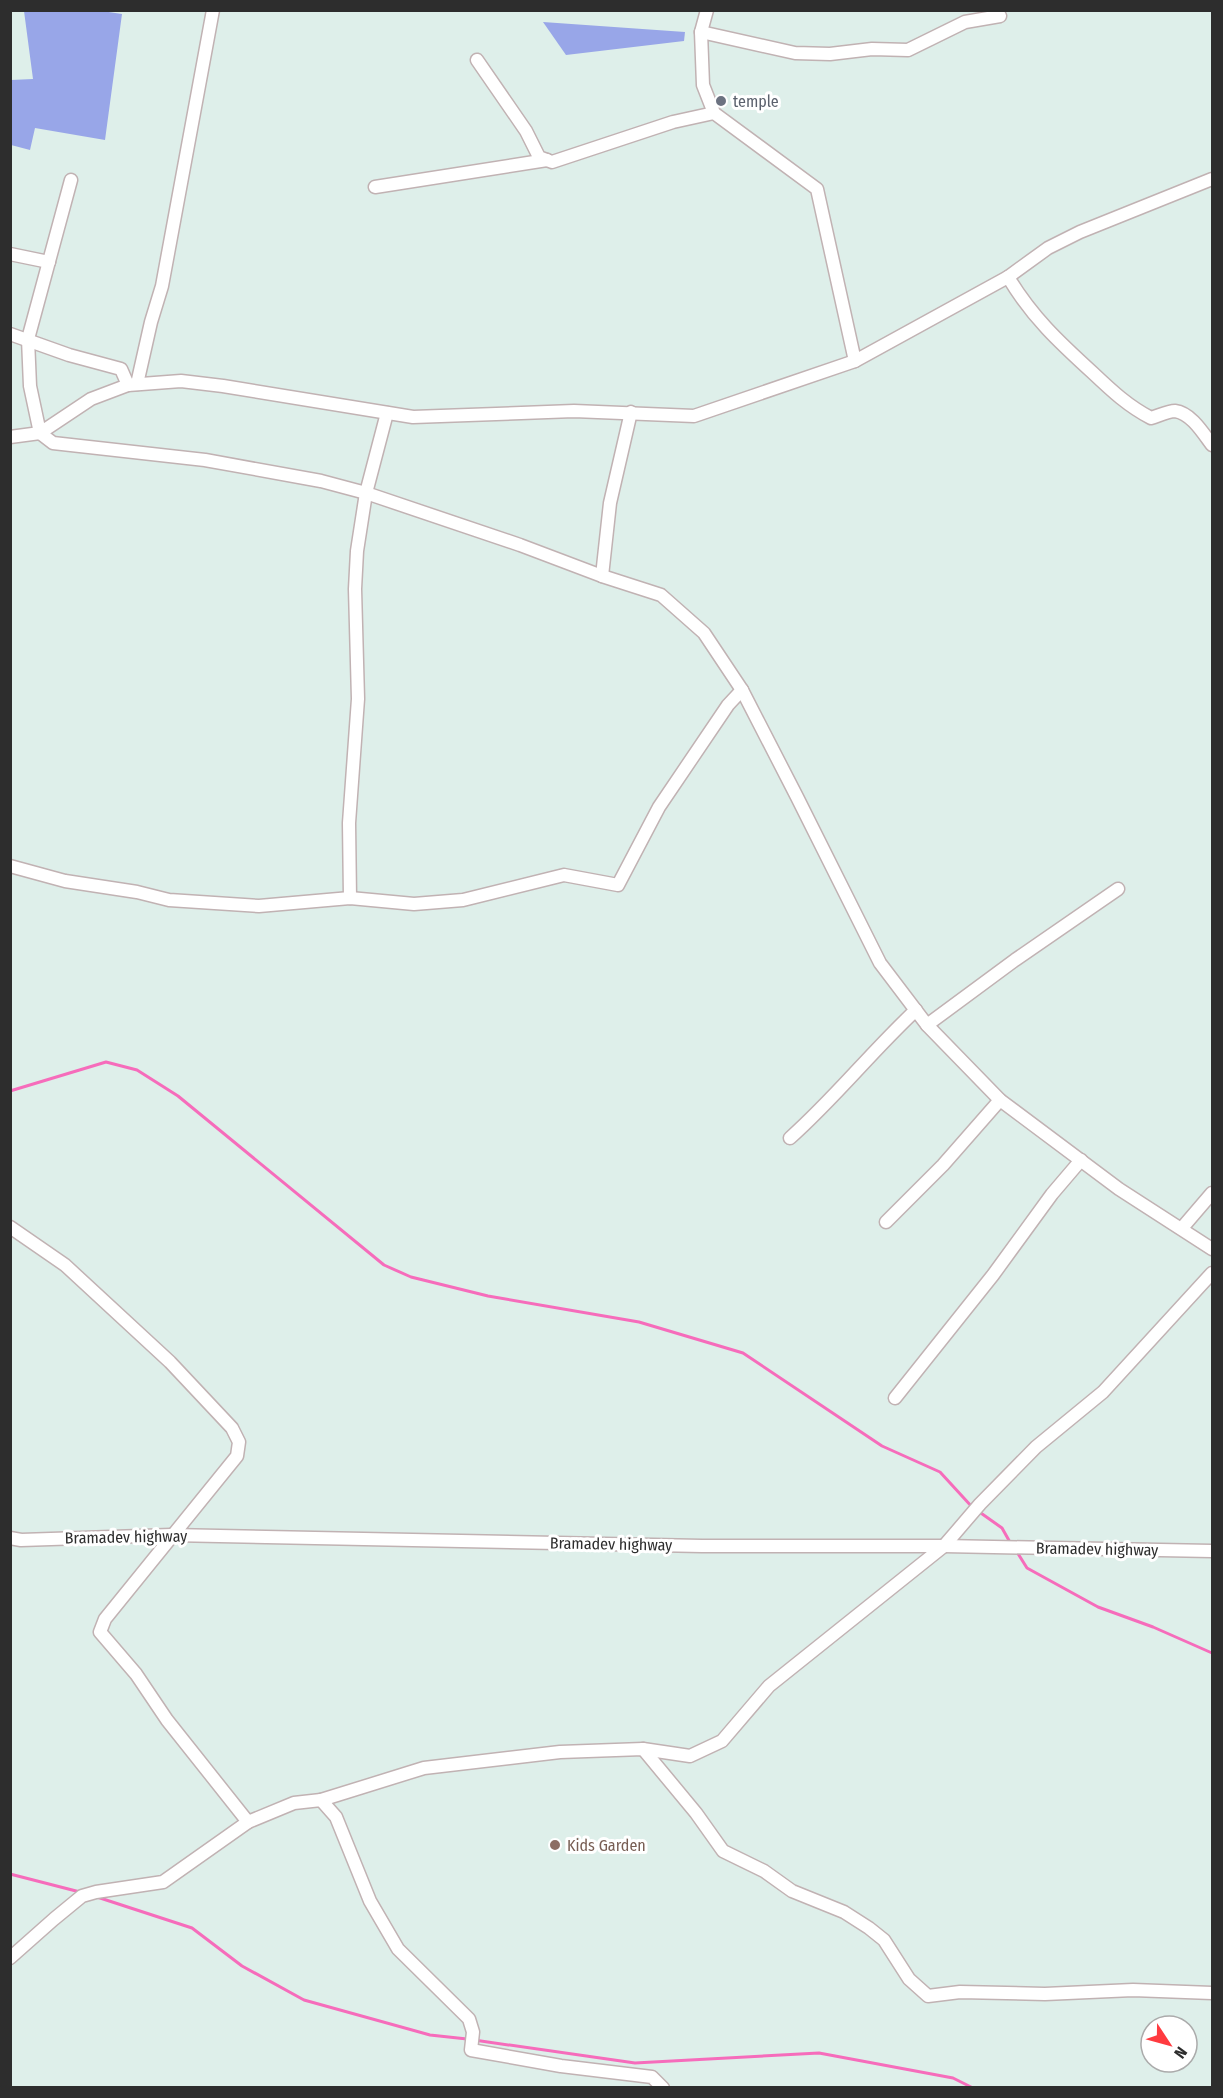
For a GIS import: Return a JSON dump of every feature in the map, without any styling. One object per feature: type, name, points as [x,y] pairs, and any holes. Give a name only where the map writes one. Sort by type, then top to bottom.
[{"type":"street","points":[[133,385],[162,285],[213,10]]},
{"type":"street","points":[[707,10],[701,32],[703,85],[714,113],[817,189],[855,361]]},
{"type":"street","points":[[701,32],[795,53],[830,54],[872,49],[908,50],[965,22],[1000,16]]},
{"type":"street","points":[[477,60],[526,131],[539,157],[552,162],[651,129],[714,113]]},
{"type":"street","points":[[375,187],[547,160]]},
{"type":"street","points":[[10,437],[40,433],[91,399],[133,385],[181,381],[412,417],[574,411],[694,416],[855,361],[1008,277],[1048,248],[1080,232],[1212,179]]},
{"type":"street","points":[[71,180],[28,339],[30,386],[40,433],[53,443],[205,460],[299,476],[366,493],[520,544],[602,576],[661,595],[704,633],[742,690],[880,963],[927,1025],[1000,1100],[1119,1189],[1212,1249]]},
{"type":"street","points":[[10,254],[49,262]]},
{"type":"street","points":[[1008,277],[1024,304],[1054,337],[1131,408],[1151,418],[1174,411],[1184,414],[1193,421],[1212,445]]},
{"type":"street","points":[[10,334],[69,355],[121,369],[133,385]]},
{"type":"street","points":[[602,576],[610,503],[630,412]]},
{"type":"street","points":[[350,898],[349,823],[358,699],[355,590],[357,551],[366,493],[387,413]]},
{"type":"street","points":[[10,866],[65,882],[137,892],[170,900],[259,906],[350,898],[414,904],[463,900],[564,875],[618,885],[659,807],[728,705],[742,690]]},
{"type":"street","points":[[927,1025],[1015,960],[1118,889]]},
{"type":"street","points":[[790,1138],[820,1112],[885,1038],[916,1010]]},
{"type":"street","points":[[886,1222],[943,1165],[1000,1100]]},
{"type":"street","points":[[895,1398],[993,1275],[1052,1194],[1081,1160]]},
{"type":"street","points":[[1182,1228],[1212,1192]]},
{"type":"street","points":[[10,1227],[65,1265],[170,1362],[232,1428],[239,1442],[237,1456],[105,1619],[100,1632],[136,1674],[167,1720],[248,1822]]},
{"type":"street","points":[[10,1958],[82,1896],[163,1882],[248,1822],[294,1803],[321,1800],[424,1768],[560,1752],[643,1749],[690,1756],[722,1741],[768,1686],[944,1546],[980,1504],[1036,1447],[1103,1392],[1212,1273]]},
{"type":"street","name":"Bramadev highway","points":[[10,1538],[21,1540],[171,1535],[702,1546],[944,1546],[1212,1551]]},
{"type":"street","points":[[643,1749],[696,1813],[723,1851],[764,1871],[792,1891],[844,1912],[869,1928],[884,1940],[909,1979],[928,1996],[960,1992],[1045,1994],[1133,1989],[1212,1993]]},
{"type":"street","points":[[321,1800],[336,1817],[370,1901],[398,1949],[469,2019],[473,2032],[471,2050],[561,2066],[652,2077],[663,2088]]},
{"type":"shaded area","points":[[24,11],[102,11],[122,14],[105,140],[35,128],[30,150],[11,145],[11,80],[33,79]]},
{"type":"shaded area","points":[[543,22],[685,32],[684,41],[566,55]]},
{"type":"waterway","points":[[10,1091],[106,1062],[137,1070],[178,1096],[384,1265],[411,1277],[488,1296],[639,1322],[743,1353],[882,1446],[940,1472],[973,1508]]},
{"type":"waterway","points":[[978,1511],[1002,1528],[1011,1544]]},
{"type":"waterway","points":[[1017,1552],[1027,1568],[1098,1607],[1153,1627],[1212,1653]]},
{"type":"waterway","points":[[10,1874],[80,1892]]},
{"type":"waterway","points":[[97,1897],[192,1928],[242,1966],[304,2000],[430,2035],[467,2039]]},
{"type":"waterway","points":[[474,2040],[635,2063],[819,2053],[953,2078],[973,2088]]},
{"type":"place","name":"temple","points":[[721,101]]},
{"type":"place","name":"Kids Garden","points":[[555,1845]]}]
